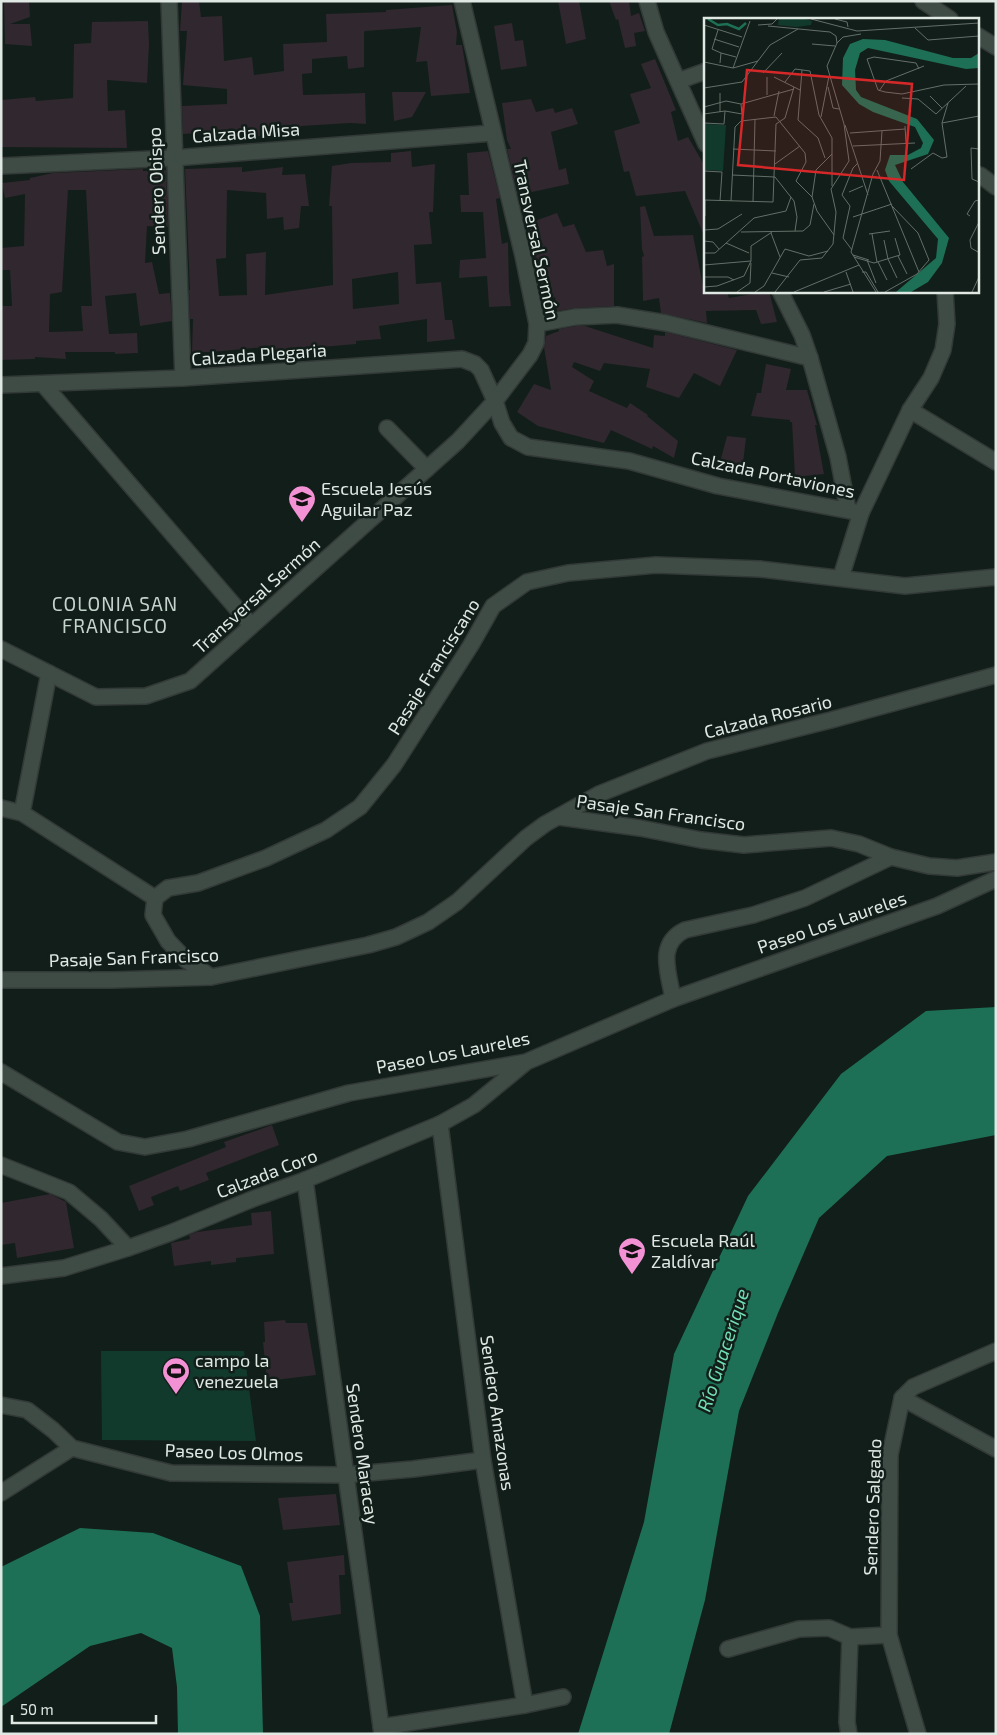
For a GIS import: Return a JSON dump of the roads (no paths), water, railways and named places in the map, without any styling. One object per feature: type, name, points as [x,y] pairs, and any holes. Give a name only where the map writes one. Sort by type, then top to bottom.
[{"type":"street","name":"Sendero Obispo","points":[[169,1],[183,378]]},
{"type":"street","name":"Transversal Sermón","points":[[1,649],[96,697],[146,696],[190,681],[458,441],[495,401],[530,355],[536,343],[537,324],[523,256],[462,1]]},
{"type":"street","points":[[647,1],[656,32],[704,140]]},
{"type":"street","points":[[923,1],[948,18]]},
{"type":"street","points":[[980,37],[996,47]]},
{"type":"street","points":[[678,81],[704,72]]},
{"type":"street","name":"Calzada Misa","points":[[1,166],[174,158],[493,133]]},
{"type":"street","points":[[980,175],[996,187]]},
{"type":"street","points":[[780,292],[802,335],[810,358],[854,512],[841,578]]},
{"type":"street","name":"Calzada Portaviones","points":[[495,401],[502,424],[510,438],[528,447],[629,461],[718,486],[854,512],[910,410],[931,378],[943,350],[947,324],[944,292]]},
{"type":"street","points":[[537,324],[575,317],[617,315],[666,323],[810,358]]},
{"type":"street","name":"Calzada Plegaria","points":[[1,385],[183,378],[462,359],[475,364],[481,370],[495,401]]},
{"type":"street","points":[[43,384],[251,625]]},
{"type":"street","points":[[910,410],[996,462]]},
{"type":"street","points":[[387,428],[427,469]]},
{"type":"street","name":"Pasaje Franciscano","points":[[155,898],[168,888],[198,883],[266,858],[326,830],[360,807],[394,766],[471,645],[493,606],[527,582],[568,573],[656,565],[760,569],[905,586],[996,576]]},
{"type":"street","points":[[22,813],[49,673]]},
{"type":"street","name":"Calzada Rosario","points":[[559,817],[599,794],[707,751],[831,720],[996,675]]},
{"type":"street","points":[[1,808],[22,813],[155,898],[153,915],[168,941],[186,960],[211,977]]},
{"type":"street","name":"Pasaje San Francisco","points":[[1,980],[113,980],[211,977],[368,946],[396,937],[428,922],[457,902],[526,838],[545,824],[559,817],[744,845],[831,838],[859,844],[891,857],[929,866],[957,868],[996,862]]},
{"type":"street","points":[[673,999],[666,955],[668,944],[676,934],[685,930],[753,915],[805,898],[891,857]]},
{"type":"street","name":"Paseo Los Laureles","points":[[1,1072],[118,1142],[145,1146],[188,1139],[349,1093],[526,1062],[673,999],[937,906],[996,879]]},
{"type":"street","name":"Calzada Coro","points":[[1,1276],[64,1268],[128,1248],[305,1180],[440,1124],[474,1105],[526,1062]]},
{"type":"street","name":"Sendero Amazonas","points":[[440,1124],[483,1460],[525,1706]]},
{"type":"street","points":[[1,1165],[69,1192],[101,1219],[128,1248]]},
{"type":"street","name":"Sendero Maracay","points":[[305,1180],[382,1731]]},
{"type":"street","points":[[996,1351],[912,1387],[902,1398],[996,1449]]},
{"type":"street","name":"Sendero Salgado","points":[[902,1398],[890,1455],[889,1635],[918,1734]]},
{"type":"street","name":"Paseo Los Olmos","points":[[1,1404],[27,1410],[72,1448],[171,1473],[345,1475],[483,1460]]},
{"type":"street","points":[[1,1493],[72,1448]]},
{"type":"street","points":[[728,1649],[799,1629],[829,1628],[850,1637],[889,1635]]},
{"type":"street","points":[[849,1734],[847,1722],[850,1637]]},
{"type":"street","points":[[382,1731],[525,1706],[563,1697]]},
{"type":"water","name":"Río Guacerique","points":[[996,1007],[996,1135],[887,1156],[819,1218],[739,1411],[705,1600],[669,1734],[578,1734],[644,1522],[674,1354],[748,1196],[841,1074],[926,1011]]},
{"type":"water","points":[[80,1528],[153,1533],[241,1566],[260,1616],[263,1734],[178,1734],[177,1687],[172,1648],[141,1633],[90,1646],[1,1707],[1,1567]]},
{"type":"place","name":"Escuela Jesús Aguilar Paz","points":[[302,523]]},
{"type":"place","name":"Escuela Raúl Zaldívar","points":[[632,1275]]},
{"type":"place","name":"campo la venezuela","points":[[176,1395]]},
{"type":"district","name":"COLONIA SAN FRANCISCO","points":[[115,615]]}]
